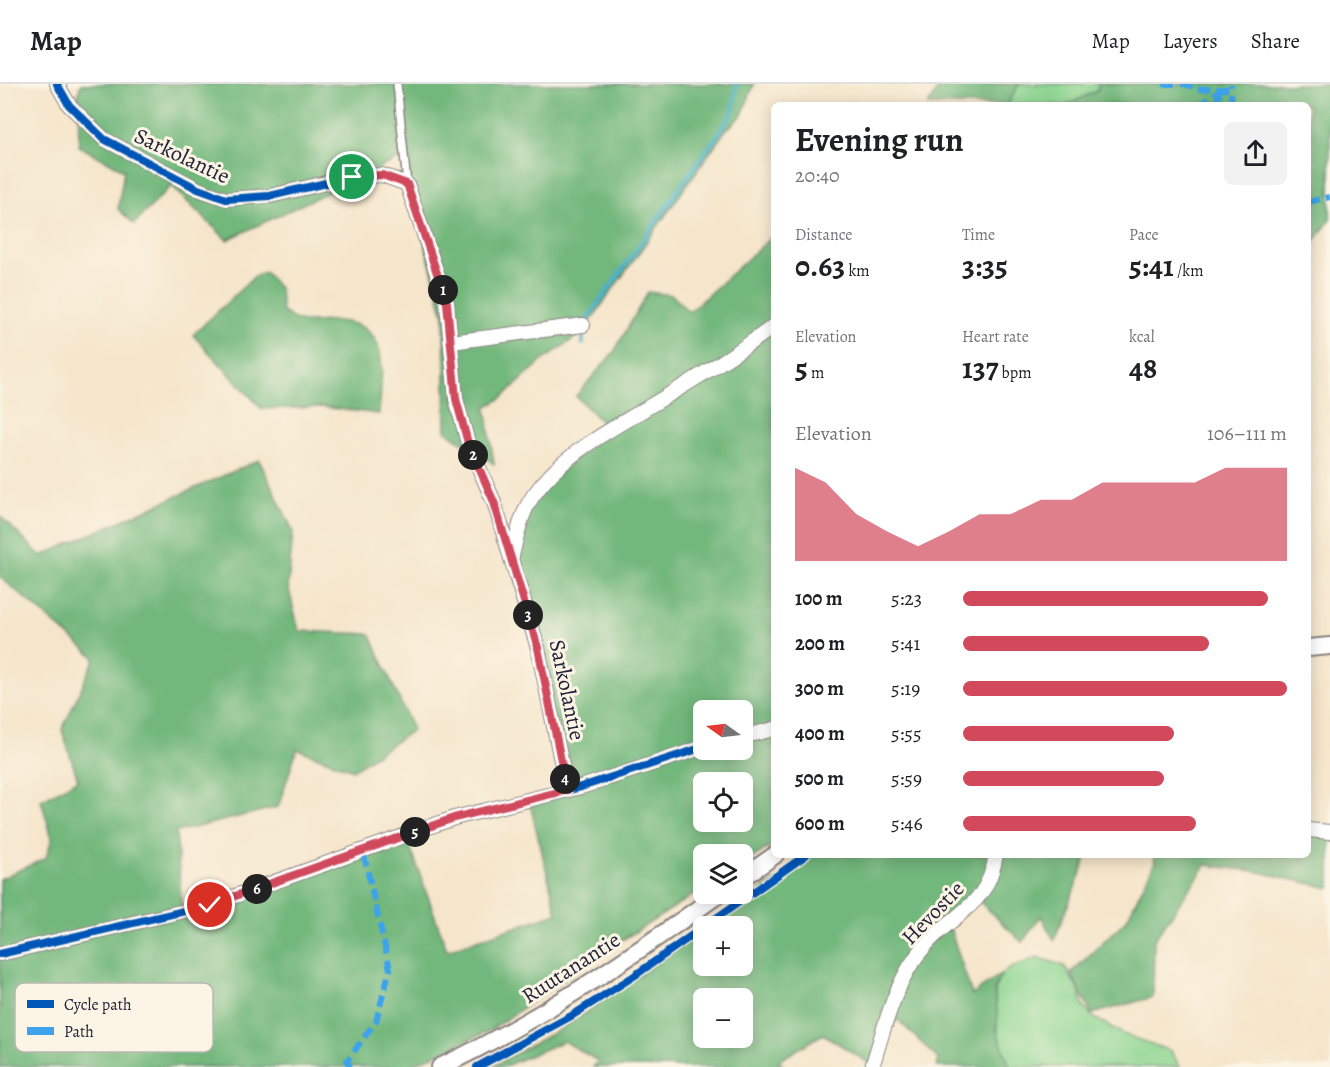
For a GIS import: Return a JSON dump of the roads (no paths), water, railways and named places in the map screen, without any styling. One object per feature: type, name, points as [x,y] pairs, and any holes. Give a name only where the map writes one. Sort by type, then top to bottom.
[{"type":"street","name":"Sarkolantie","points":[[57,84],[69,105],[104,139],[198,189],[226,199],[270,195],[352,177],[382,175],[407,184],[447,303],[456,399],[468,443],[494,502],[538,648],[567,790]]},
{"type":"street","points":[[451,342],[583,325]]},
{"type":"street","points":[[511,558],[521,521],[531,498],[548,477],[570,457],[771,328]]},
{"type":"street","points":[[1311,648],[1330,646]]},
{"type":"street","points":[[753,734],[771,730]]},
{"type":"street","points":[[0,954],[210,905],[454,818],[567,790],[693,750]]},
{"type":"street","points":[[1311,830],[1330,832]]},
{"type":"street","points":[[753,870],[771,858]]},
{"type":"street","name":"Hevostie","points":[[872,1067],[897,990],[925,946],[978,900],[993,874],[996,858]]},
{"type":"street","name":"Ruutanantie","points":[[440,1067],[540,1016],[620,964],[705,904]]},
{"type":"lane","points":[[397,84],[407,184]]},
{"type":"waterway","points":[[583,344],[583,325],[732,114],[737,84]]}]
